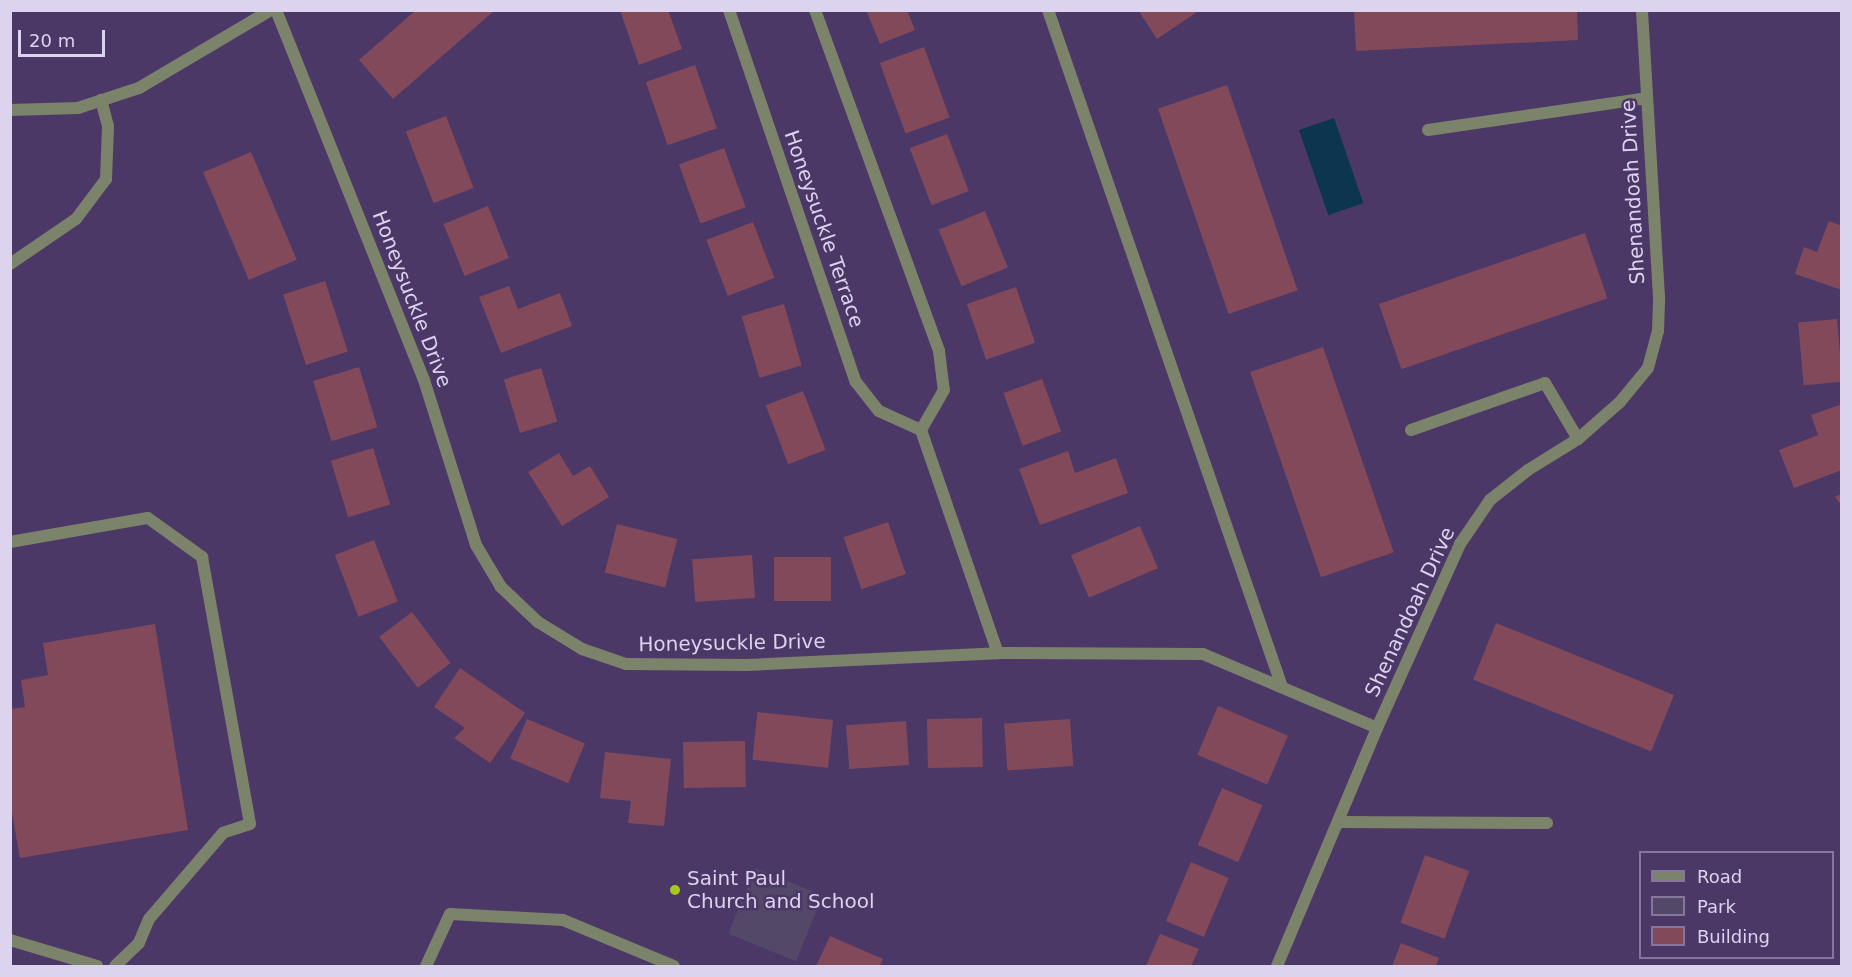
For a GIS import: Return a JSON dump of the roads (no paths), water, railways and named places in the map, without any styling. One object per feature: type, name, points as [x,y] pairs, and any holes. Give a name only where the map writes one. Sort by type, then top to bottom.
[{"type":"street","points":[[10,110],[78,108],[140,88],[271,10]]},
{"type":"street","name":"Honeysuckle Drive","points":[[276,10],[424,380],[476,545],[501,587],[538,622],[582,649],[626,664],[747,665],[998,653],[1203,654],[1377,728]]},
{"type":"street","name":"Honeysuckle Terrace","points":[[729,10],[856,382],[879,411],[921,430]]},
{"type":"street","points":[[815,10],[939,351],[944,390],[921,430],[998,653]]},
{"type":"street","points":[[1048,10],[1282,687]]},
{"type":"street","name":"Shenandoah Drive","points":[[1277,966],[1377,728],[1460,544],[1490,500],[1528,470],[1578,439],[1620,402],[1648,368],[1658,331],[1642,10]]},
{"type":"street","points":[[1428,130],[1647,98]]},
{"type":"street","points":[[10,264],[76,219],[106,179],[108,126],[101,100]]},
{"type":"street","points":[[1411,430],[1545,383],[1578,439]]},
{"type":"street","points":[[10,542],[148,518],[202,557],[250,824],[223,832],[149,919],[139,943],[115,966]]},
{"type":"street","points":[[1338,822],[1547,823]]},
{"type":"street","points":[[426,966],[450,914],[563,920],[674,966]]},
{"type":"street","points":[[12,943],[97,966]]},
{"type":"water","points":[[1334,118],[1363,203],[1328,215],[1299,130]]},
{"type":"place","name":"Saint Paul Church and School","points":[[675,890]]}]
